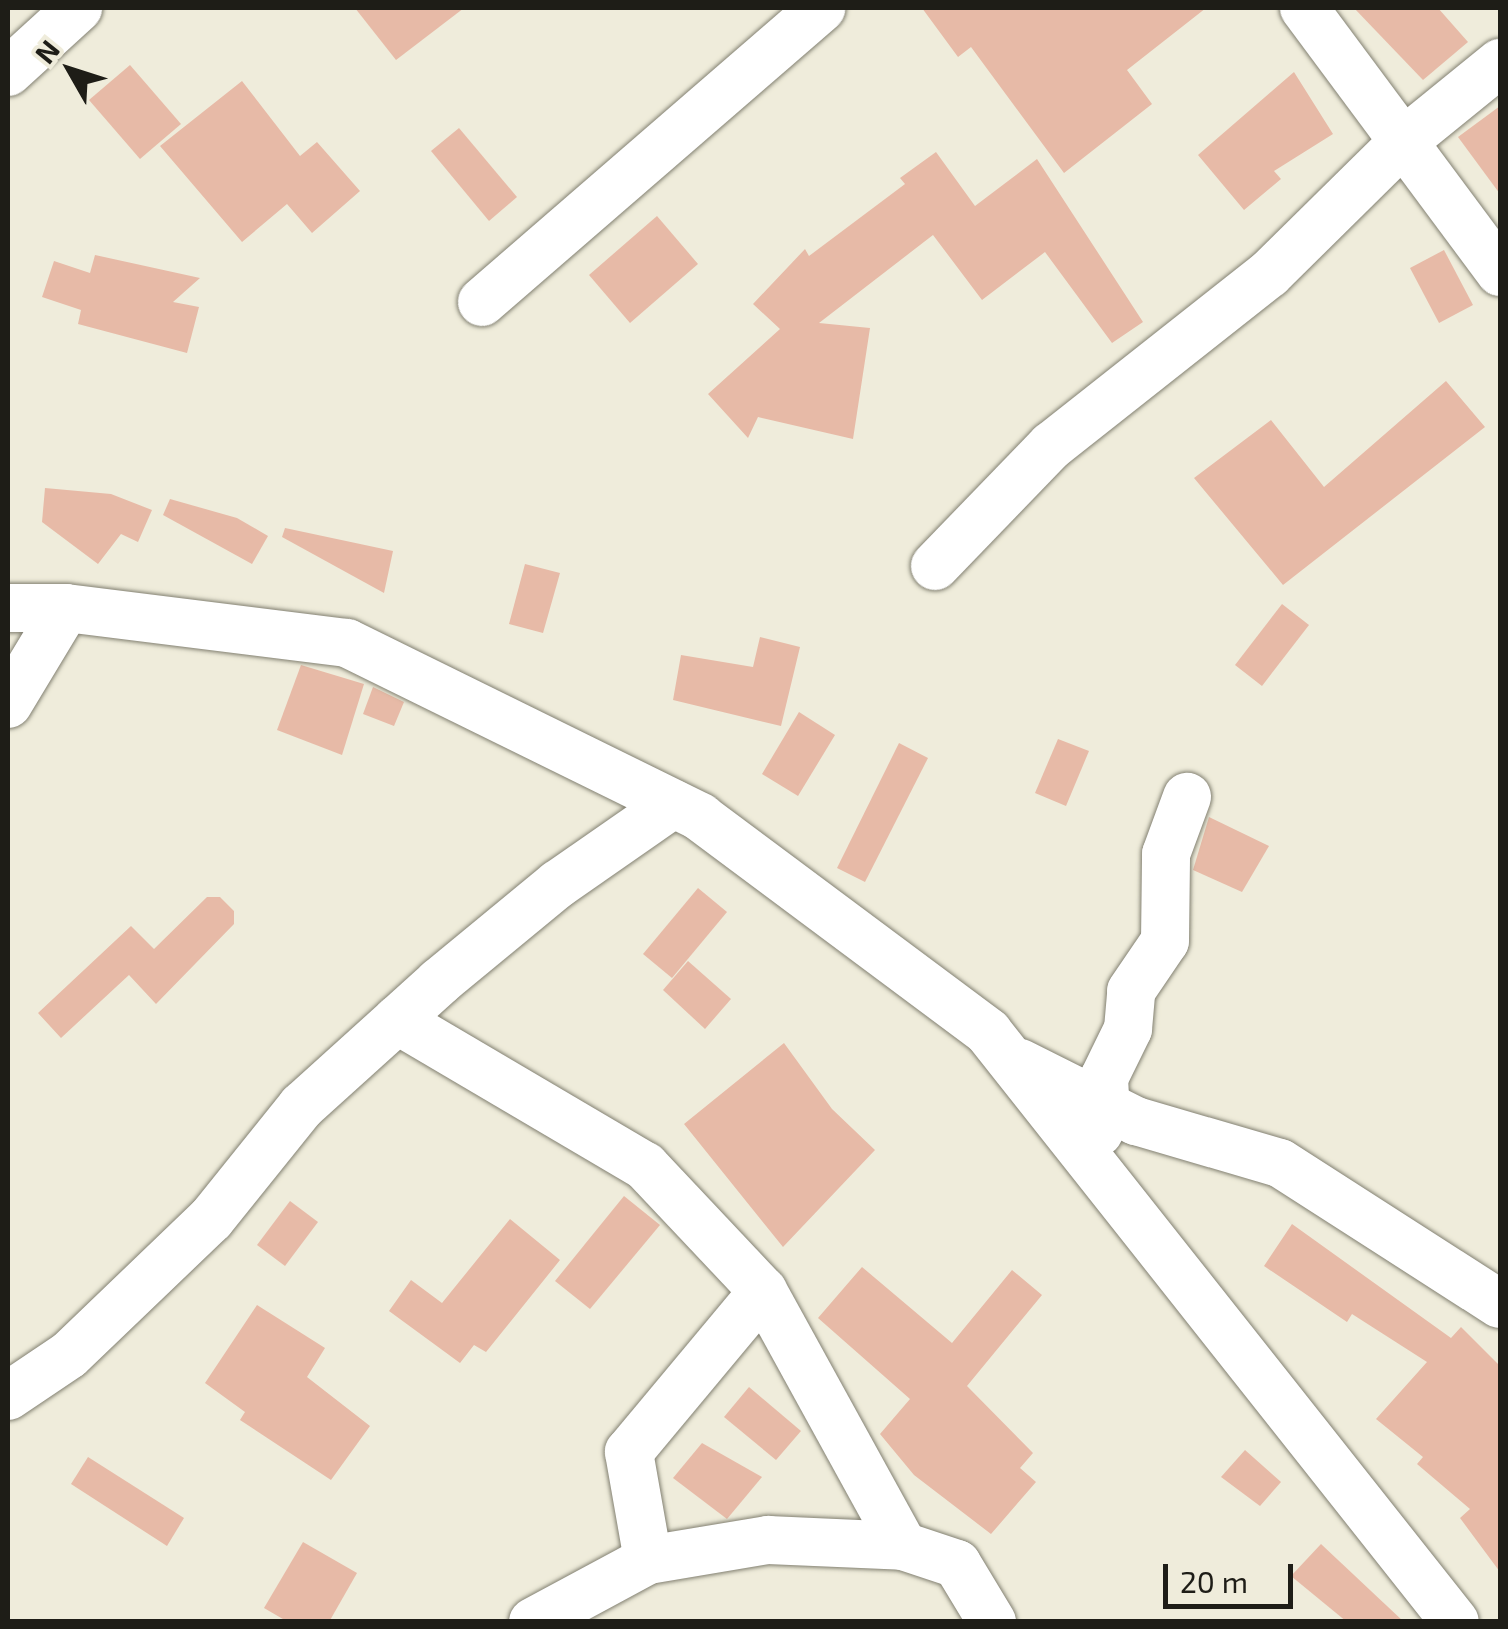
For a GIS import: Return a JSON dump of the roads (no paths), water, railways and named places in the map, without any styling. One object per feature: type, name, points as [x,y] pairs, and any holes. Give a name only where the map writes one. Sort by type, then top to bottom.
[{"type":"street","points":[[8,72],[78,8]]},
{"type":"street","points":[[482,302],[822,8]]},
{"type":"street","points":[[1304,8],[1500,272]]},
{"type":"street","points":[[935,566],[1051,446],[1268,274],[1404,141],[1500,63]]},
{"type":"street","points":[[8,608],[66,608],[347,644],[673,804],[988,1032],[1456,1622]]},
{"type":"street","points":[[8,704],[66,608]]},
{"type":"street","points":[[1089,1159],[1105,1106],[1104,1078],[1128,1028],[1131,990],[1165,941],[1166,854],[1187,797]]},
{"type":"street","points":[[8,1396],[68,1355],[211,1219],[302,1106],[397,1020],[558,884],[673,804]]},
{"type":"street","points":[[397,1020],[645,1166],[762,1291],[903,1546]]},
{"type":"street","points":[[1008,1056],[1105,1106],[1280,1163],[1500,1304]]},
{"type":"street","points":[[648,1560],[629,1452],[762,1291]]},
{"type":"street","points":[[533,1622],[648,1560],[768,1540],[903,1546],[958,1564],[992,1622]]}]
